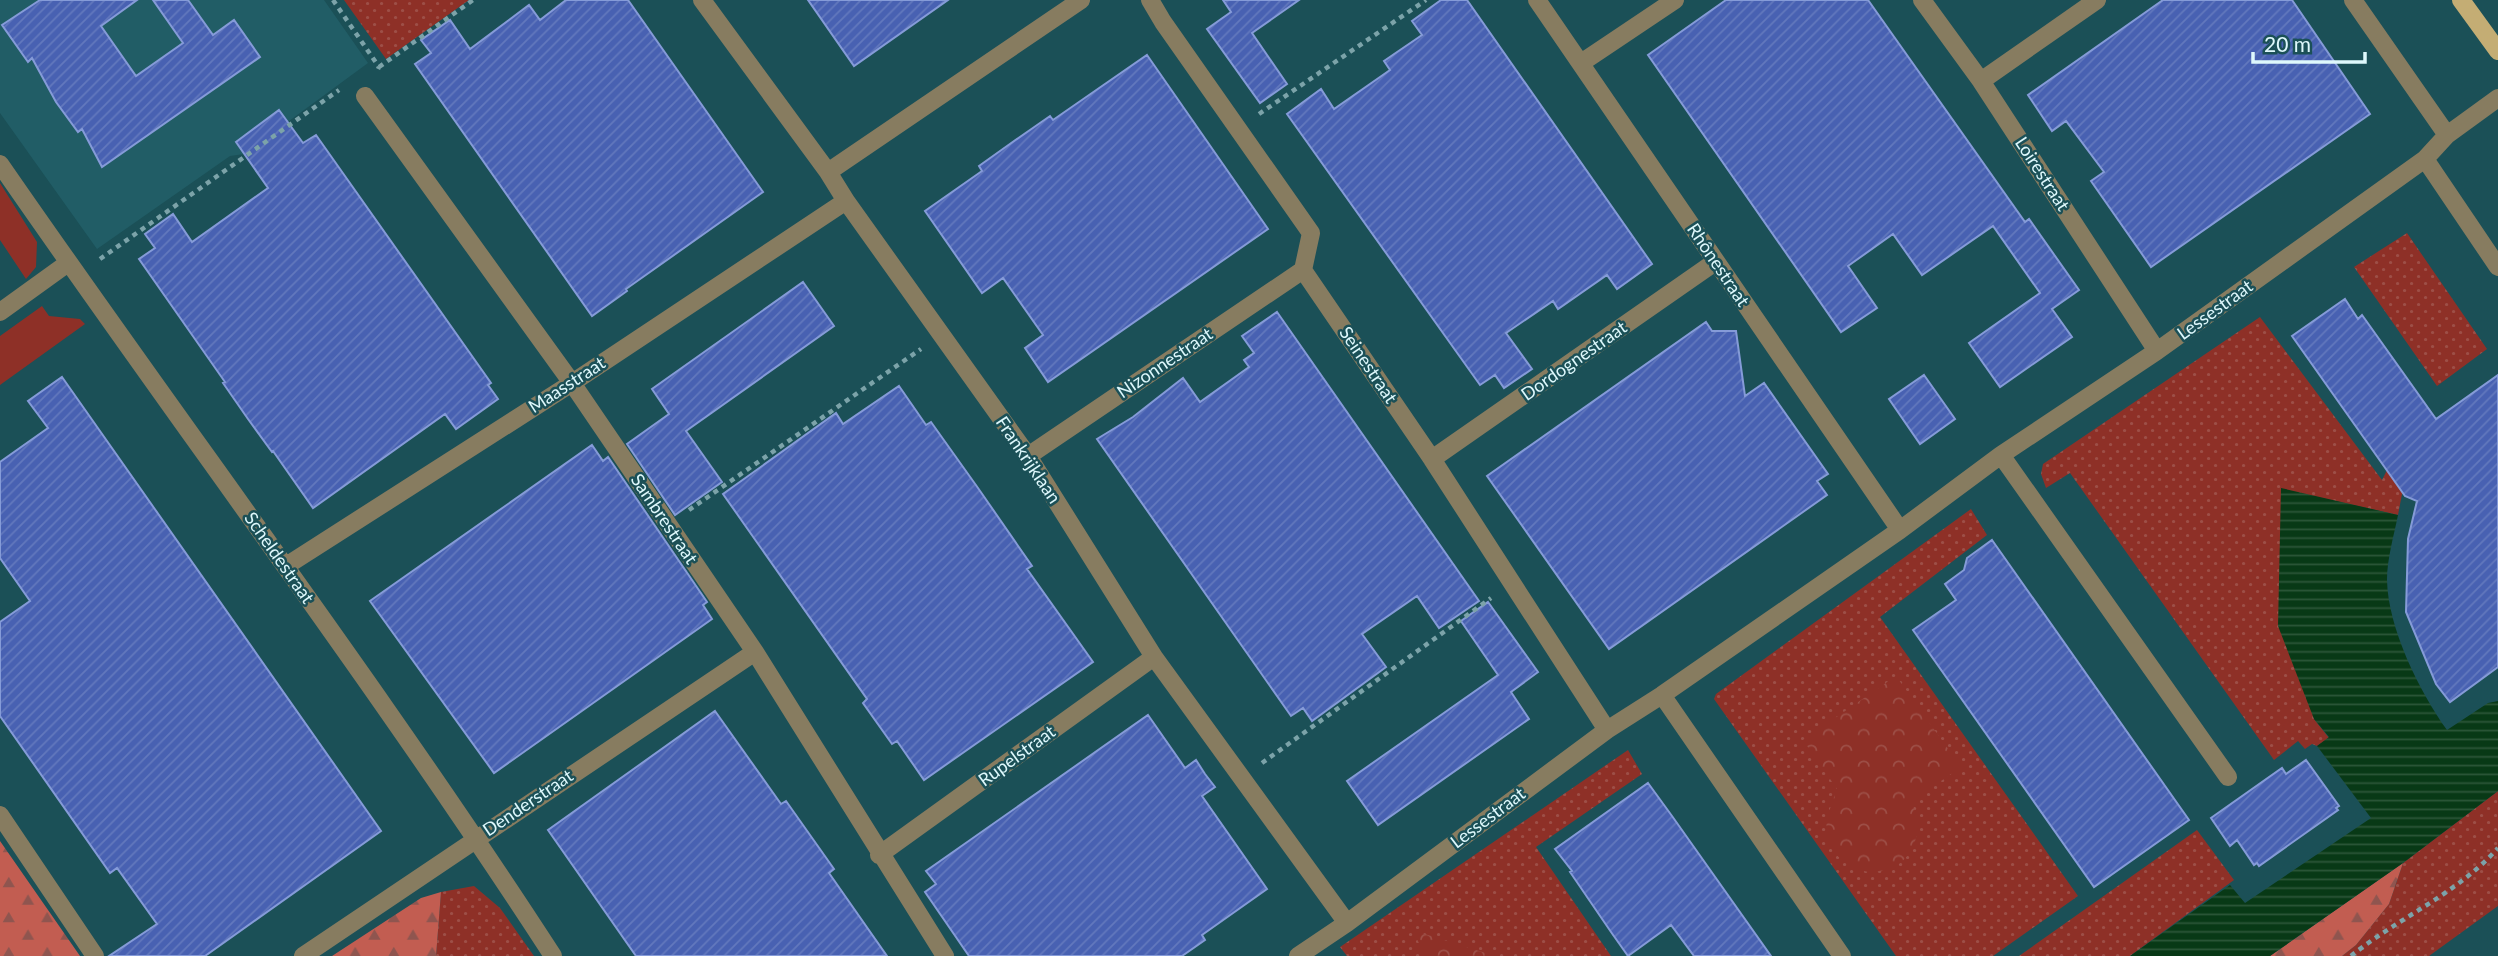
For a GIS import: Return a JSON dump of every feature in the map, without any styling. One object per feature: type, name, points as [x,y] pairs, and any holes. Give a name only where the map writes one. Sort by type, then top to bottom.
[{"type":"main road","points":[[2461,0],[2498,51]]},
{"type":"street","name":"Frankrijklaan","points":[[702,0],[828,172],[1028,456],[1154,657],[1348,923]]},
{"type":"street","points":[[828,172],[1082,0]]},
{"type":"street","points":[[1150,0],[1311,233],[1303,270]]},
{"type":"street","name":"Rhônestraat","points":[[1537,0],[1900,530]]},
{"type":"street","points":[[1581,63],[1675,0]]},
{"type":"street","name":"Loirestraat","points":[[1922,0],[1981,81],[2157,351]]},
{"type":"street","points":[[1981,81],[2097,0]]},
{"type":"street","points":[[2353,0],[2447,135]]},
{"type":"street","name":"Sambrestraat","points":[[365,96],[572,383],[755,652],[945,956]]},
{"type":"street","name":"Lessestraat","points":[[1298,956],[1321,950],[1348,923],[1607,730],[1662,695],[1900,530],[2001,455],[2157,351],[2425,159],[2447,135],[2498,98]]},
{"type":"street","points":[[2425,159],[2498,267]]},
{"type":"street","name":"Scheldestraat","points":[[0,164],[477,838],[553,956]]},
{"type":"street","name":"Maasstraat","points":[[286,566],[572,383],[846,201]]},
{"type":"street","name":"Dordognestraat","points":[[1432,459],[1715,262]]},
{"type":"street","points":[[0,312],[72,269]]},
{"type":"street","name":"Nizonnestraat","points":[[1028,456],[1303,270]]},
{"type":"street","name":"Seinestraat","points":[[1303,270],[1432,459],[1607,730]]},
{"type":"street","points":[[2001,455],[2228,777]]},
{"type":"street","name":"Denderstraat","points":[[303,956],[755,652]]},
{"type":"street","name":"Rupelstraat","points":[[880,855],[1154,657]]},
{"type":"street","points":[[1662,695],[1842,956]]},
{"type":"street","points":[[0,815],[95,956]]},
{"type":"path","points":[[333,0],[378,65]]},
{"type":"path","points":[[365,71],[378,65],[473,0]]},
{"type":"path","points":[[1237,128],[1426,0]]},
{"type":"path","points":[[365,96],[378,65]]},
{"type":"path","points":[[72,269],[343,87]]},
{"type":"path","points":[[668,525],[941,335]]},
{"type":"path","points":[[1242,778],[1512,584]]},
{"type":"path","points":[[2351,956],[2372,939],[2482,866],[2498,848]]},
{"type":"shaded area","points":[[0,0],[324,0],[368,63],[244,154],[230,156],[97,249],[0,113]]},
{"type":"shaded area","points":[[2281,488],[2398,515],[2389,555],[2387,580],[2399,638],[2416,678],[2447,730],[2488,703],[2498,701],[2498,791],[2403,863],[2270,956],[2130,956],[2230,885],[2245,903],[2371,818],[2317,746],[2329,737],[2314,719],[2278,626]]},
{"type":"green space","points":[[344,0],[469,0],[386,59]]},
{"type":"green space","points":[[0,183],[37,242],[36,267],[26,279],[0,240]]},
{"type":"green space","points":[[2407,233],[2487,349],[2437,386],[2354,267]]},
{"type":"green space","points":[[42,306],[49,316],[80,319],[85,324],[0,385],[0,336]]},
{"type":"green space","points":[[2260,317],[2382,480],[2387,470],[2415,469],[2402,494],[2398,515],[2281,489],[2314,719],[2329,738],[2317,746],[2312,744],[2305,749],[2298,741],[2274,760],[2070,473],[2046,488],[2041,474],[2043,464]]},
{"type":"green space","points":[[1971,509],[1987,535],[1880,617],[2078,896],[1993,956],[1896,956],[1714,699],[1716,694]]},
{"type":"green space","points":[[1896,676],[1961,767],[1911,802],[1916,814],[1916,838],[1905,858],[1885,871],[1864,871],[1843,861],[1829,844],[1827,825],[1837,789],[1803,740]]},
{"type":"green space","points":[[1628,750],[1642,774],[1536,847],[1611,956],[1347,956],[1340,947]]},
{"type":"green space","points":[[2498,791],[2498,906],[2429,956],[2342,956],[2356,945],[2389,904],[2403,863]]},
{"type":"green space","points":[[2197,830],[2234,880],[2130,956],[2019,956]]},
{"type":"green space","points":[[0,841],[80,956],[0,956]]},
{"type":"green space","points":[[2403,863],[2389,904],[2356,945],[2342,956],[2270,956]]},
{"type":"green space","points":[[474,886],[500,908],[534,956],[436,956],[441,892]]},
{"type":"green space","points":[[441,892],[436,956],[332,956],[421,898]]},
{"type":"green space","points":[[1412,930],[1495,956],[1426,956]]},
{"type":"building","points":[[40,0],[137,0],[101,26],[136,76],[183,43],[153,0],[188,0],[213,35],[234,20],[260,57],[102,167],[82,129],[78,132],[56,102],[32,58],[28,62],[2,25]]},
{"type":"building","points":[[566,0],[628,0],[763,192],[592,316],[415,64],[431,53],[421,40],[450,20],[470,49],[529,5],[540,20]]},
{"type":"building","points":[[808,0],[948,0],[854,66]]},
{"type":"building","points":[[1223,0],[1299,0],[1252,33],[1287,84],[1260,103],[1207,29],[1231,12]]},
{"type":"building","points":[[1441,0],[1467,0],[1652,264],[1617,289],[1607,275],[1558,309],[1553,301],[1506,333],[1532,369],[1504,388],[1495,375],[1480,385],[1287,114],[1321,89],[1334,109],[1390,70],[1384,61],[1422,35],[1412,21]]},
{"type":"building","points":[[1726,0],[1868,0],[2025,222],[2029,219],[2079,290],[2052,309],[2072,337],[2000,387],[1969,343],[2040,293],[1993,226],[1922,275],[1893,234],[1848,266],[1877,308],[1841,332],[1648,55]]},
{"type":"building","points":[[2163,0],[2292,0],[2370,114],[2151,267],[2091,181],[2104,172],[2066,121],[2052,131],[2028,95]]},
{"type":"building","points":[[1147,55],[1268,229],[1048,382],[1025,348],[1043,335],[1003,278],[982,293],[925,211],[982,171],[979,166],[1007,146],[1050,116],[1053,120]]},
{"type":"building","points":[[279,110],[303,143],[316,135],[491,383],[488,385],[498,399],[456,429],[445,414],[313,508],[248,419],[139,259],[155,248],[145,234],[173,214],[192,242],[268,188],[236,142]]},
{"type":"building","points":[[803,282],[834,326],[686,431],[722,482],[675,515],[627,444],[669,414],[652,389]]},
{"type":"building","points":[[2345,299],[2358,319],[2362,315],[2436,419],[2498,375],[2498,667],[2450,702],[2436,684],[2406,612],[2408,539],[2417,501],[2405,496],[2292,336]]},
{"type":"building","points":[[1277,312],[1479,601],[1439,628],[1417,596],[1362,634],[1386,667],[1312,721],[1303,708],[1291,716],[1097,439],[1133,417],[1183,378],[1200,402],[1249,367],[1244,360],[1254,353],[1242,336]]},
{"type":"building","points":[[1706,322],[1712,331],[1736,331],[1745,396],[1764,383],[1828,474],[1817,481],[1827,495],[1609,649],[1487,476]]},
{"type":"building","points":[[1924,375],[1955,419],[1920,444],[1889,399]]},
{"type":"building","points":[[62,377],[381,831],[205,956],[109,956],[157,924],[117,868],[110,873],[0,716],[0,622],[30,601],[0,558],[0,462],[48,428],[28,401]]},
{"type":"building","points":[[899,386],[926,425],[931,422],[978,488],[1032,566],[1027,569],[1093,662],[924,780],[897,741],[892,744],[863,703],[867,699],[723,494],[836,413],[843,424]]},
{"type":"building","points":[[592,445],[603,461],[608,457],[707,602],[703,605],[712,619],[494,773],[370,601]]},
{"type":"building","points":[[1992,540],[2189,820],[2094,887],[1913,630],[1956,600],[1945,584],[1964,570],[1967,558]]},
{"type":"building","points":[[1488,602],[1538,672],[1511,692],[1529,719],[1378,825],[1347,781],[1498,675],[1461,621]]},
{"type":"building","points":[[715,711],[781,804],[786,801],[834,869],[829,873],[887,956],[636,956],[548,830]]},
{"type":"building","points":[[1148,715],[1185,768],[1196,760],[1215,787],[1202,796],[1267,889],[1202,935],[1205,940],[1182,956],[969,956],[925,892],[936,884],[926,871]]},
{"type":"building","points":[[2306,760],[2339,806],[2336,808],[2338,810],[2259,866],[2257,863],[2254,865],[2237,840],[2230,846],[2211,818],[2282,768],[2286,774]]},
{"type":"building","points":[[1648,783],[1771,956],[1694,956],[1671,925],[1628,956],[1555,849]]}]
